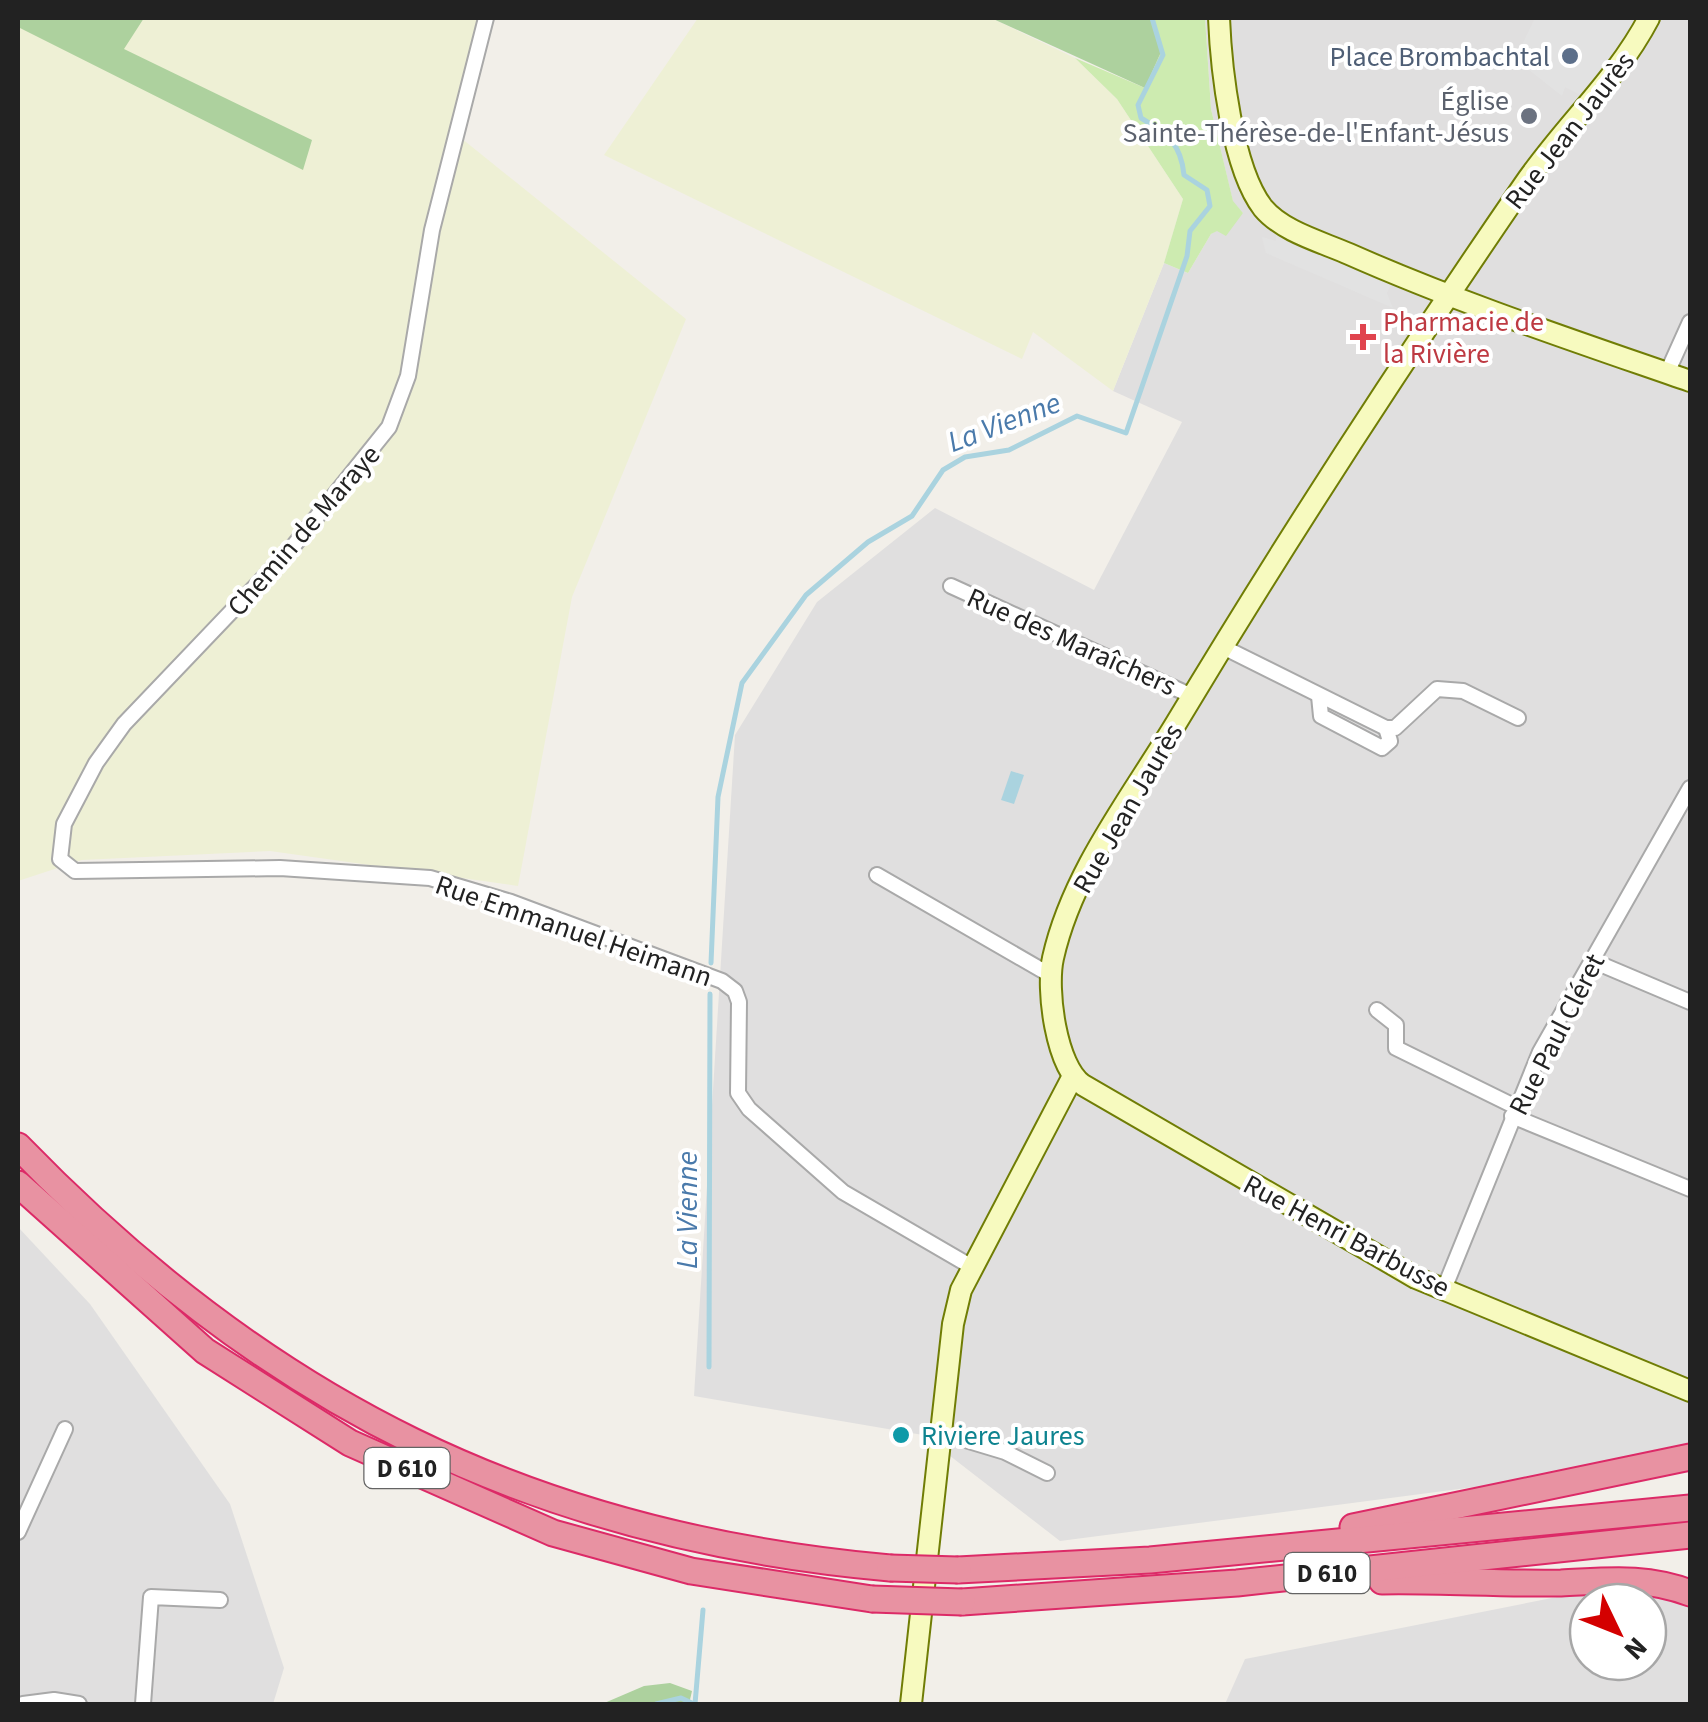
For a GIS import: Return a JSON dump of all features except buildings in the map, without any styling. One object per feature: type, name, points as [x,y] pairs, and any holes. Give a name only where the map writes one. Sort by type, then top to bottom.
[{"type":"highway","name":"D 610","points":[[18,1146],[114,1241],[201,1313],[308,1385],[437,1454],[572,1507],[759,1553],[890,1568],[1060,1566],[1690,1508]]},
{"type":"highway","name":"D 610","points":[[18,1184],[204,1350],[350,1443],[553,1533],[691,1571],[872,1599],[962,1602],[1237,1582],[1690,1535]]},
{"type":"highway","points":[[1263,1548],[1690,1457]]},
{"type":"highway","points":[[1237,1582],[1562,1582],[1615,1577],[1667,1584],[1690,1594]]},
{"type":"street","name":"Chemin de Maraye","points":[[75,871],[60,859],[64,824],[96,763],[133,714],[291,549],[362,465],[396,414],[408,376],[432,230],[486,18]]},
{"type":"street","points":[[1218,18],[1225,81],[1242,157],[1254,193],[1279,223],[1449,299],[1690,381]]},
{"type":"street","name":"Rue Jean Jaurès","points":[[1072,1078],[1062,1059],[1052,976],[1053,958],[1081,878],[1222,647],[1524,184],[1608,84],[1649,18]]},
{"type":"street","points":[[1667,373],[1690,322]]},
{"type":"street","name":"Rue des Maraîchers","points":[[951,586],[1192,696]]},
{"type":"street","points":[[1222,647],[1386,728],[1395,728],[1437,689],[1462,691],[1518,718]]},
{"type":"street","name":"Rue Paul Cléret","points":[[1444,1289],[1540,1052],[1690,788]]},
{"type":"street","name":"Rue Emmanuel Heimann","points":[[75,871],[280,868],[430,878],[511,902],[722,980],[735,991],[739,1002],[738,1092],[749,1110],[842,1192],[972,1266]]},
{"type":"street","points":[[878,876],[1052,976]]},
{"type":"street","points":[[1593,960],[1690,1002]]},
{"type":"street","points":[[1377,1010],[1396,1025],[1396,1048],[1514,1112],[1690,1190]]},
{"type":"street","points":[[912,1704],[953,1324],[972,1266],[1055,1118],[1072,1078]]},
{"type":"street","name":"Rue Henri Barbusse","points":[[1072,1078],[1329,1230],[1444,1289],[1690,1391]]},
{"type":"street","points":[[18,1532],[65,1429]]},
{"type":"street","points":[[942,1433],[1005,1452],[1047,1473]]},
{"type":"street","points":[[143,1704],[150,1597],[220,1600]]},
{"type":"street","points":[[23,1704],[54,1700],[78,1704]]},
{"type":"shaded area","points":[[1205,18],[1690,18],[1690,1459],[1060,1541],[923,1435],[694,1396],[735,735],[817,602],[935,508],[1094,590],[1182,422],[1113,391],[1164,263],[1188,273],[1211,234],[1243,213],[1233,202],[1211,109]]},
{"type":"shaded area","name":"Place Brombachtal","points":[[1535,18],[1644,18],[1589,99],[1565,87],[1562,96],[1515,59]]},
{"type":"shaded area","points":[[1276,229],[1393,280],[1387,293],[1393,308],[1266,253],[1262,237],[1276,241]]},
{"type":"shaded area","points":[[18,1227],[90,1304],[230,1504],[284,1668],[273,1704],[18,1704]]},
{"type":"shaded area","points":[[1690,1593],[1690,1704],[1225,1704],[1245,1659],[1568,1596],[1568,1682],[1668,1682],[1668,1594]]},
{"type":"green space","points":[[18,18],[492,18],[461,138],[686,319],[572,597],[518,886],[270,851],[82,860],[18,881]]},
{"type":"green space","points":[[18,18],[144,18],[124,49],[312,140],[303,170],[18,27]]},
{"type":"green space","points":[[698,18],[991,18],[1075,58],[1117,99],[1183,199],[1164,263],[1113,391],[1033,332],[1022,359],[604,155]]},
{"type":"green space","points":[[991,18],[1151,18],[1161,52],[1145,88]]},
{"type":"green space","points":[[1151,18],[1205,18],[1211,109],[1233,201],[1243,213],[1226,236],[1217,231],[1211,234],[1188,273],[1164,263],[1183,199],[1117,99],[1075,58],[1145,88],[1161,52]]},
{"type":"green space","points":[[670,1683],[692,1691],[689,1704],[602,1704],[644,1686]]},
{"type":"water","points":[[1011,771],[1024,775],[1014,804],[1001,800]]},
{"type":"waterway","name":"La Vienne","points":[[711,963],[718,797],[742,683],[806,595],[868,542],[912,516],[943,470],[965,457],[1009,450],[1077,416],[1126,433],[1187,256],[1190,231],[1210,206],[1207,190],[1184,175],[1180,155],[1171,140],[1141,118],[1138,105],[1163,55],[1152,18]]},
{"type":"waterway","name":"La Vienne","points":[[709,1367],[710,994]]},
{"type":"waterway","name":"La Vienne","points":[[695,1704],[703,1610]]},
{"type":"waterway","points":[[656,1704],[681,1698],[694,1704]]},
{"type":"place","name":"Place Brombachtal","points":[[1570,56]]},
{"type":"place","name":"Église Sainte-Thérèse-de-l'Enfant-Jésus","points":[[1529,116]]},
{"type":"place","name":"Pharmacie de la Rivière","points":[[1363,337]]},
{"type":"place","name":"Riviere Jaures","points":[[901,1435]]}]
